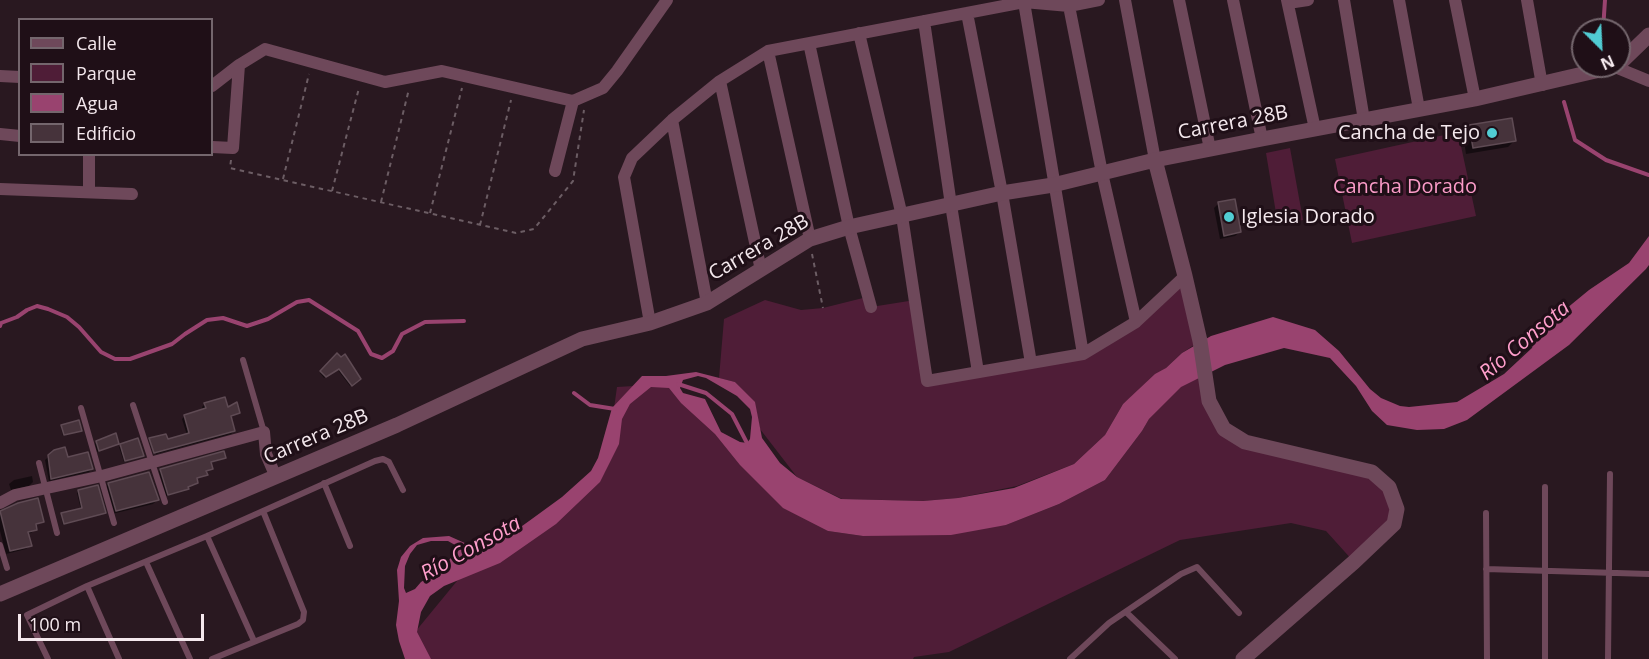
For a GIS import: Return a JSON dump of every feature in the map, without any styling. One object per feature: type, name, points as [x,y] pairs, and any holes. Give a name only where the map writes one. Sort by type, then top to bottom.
[{"type":"street","points":[[213,85],[265,49],[385,82],[442,71],[573,101],[603,88],[667,0]]},
{"type":"street","points":[[650,322],[624,177],[632,158],[672,120],[720,81],[768,51],[1024,2],[1069,6],[1099,0]]},
{"type":"street","points":[[1125,0],[1155,160],[1200,341],[1209,401],[1224,429],[1245,442],[1372,472],[1389,487],[1397,509],[1394,524],[1243,659]]},
{"type":"street","points":[[1179,0],[1210,149]]},
{"type":"street","points":[[1233,0],[1262,139]]},
{"type":"street","points":[[1308,0],[1288,2],[1315,129]]},
{"type":"street","points":[[1344,0],[1364,120]]},
{"type":"street","points":[[1399,0],[1419,109]]},
{"type":"street","points":[[1455,0],[1475,99]]},
{"type":"street","points":[[1527,0],[1542,84]]},
{"type":"street","points":[[1024,2],[1083,354]]},
{"type":"street","points":[[1069,6],[1102,174],[1136,322]]},
{"type":"street","points":[[967,13],[1002,193],[1031,363]]},
{"type":"street","points":[[924,21],[978,372]]},
{"type":"street","points":[[860,33],[902,216],[927,381],[1083,354],[1136,322],[1185,276]]},
{"type":"street","points":[[1631,52],[1649,35]]},
{"type":"street","points":[[809,43],[849,227],[871,307]]},
{"type":"street","points":[[768,51],[810,239]]},
{"type":"street","points":[[213,147],[232,148],[239,65]]},
{"type":"street","points":[[1631,73],[1649,81]]},
{"type":"street","points":[[0,76],[18,77]]},
{"type":"street","name":"Carrera 28B","points":[[0,594],[397,425],[582,339],[650,322],[707,303],[810,239],[849,227],[1002,193],[1053,185],[1155,160],[1475,99],[1571,77]]},
{"type":"street","points":[[720,81],[761,270]]},
{"type":"street","points":[[555,171],[573,101]]},
{"type":"street","points":[[672,120],[707,303]]},
{"type":"street","points":[[0,134],[18,136]]},
{"type":"street","points":[[89,156],[89,192]]},
{"type":"street","points":[[0,189],[132,194]]},
{"type":"street","points":[[0,503],[15,495],[102,476],[264,432],[266,454],[276,477]]},
{"type":"lane","points":[[243,360],[264,432]]},
{"type":"lane","points":[[133,405],[165,502]]},
{"type":"lane","points":[[81,408],[114,523]]},
{"type":"lane","points":[[48,659],[27,615],[87,586],[383,459],[389,462],[403,490]]},
{"type":"lane","points":[[39,463],[57,533]]},
{"type":"lane","points":[[1608,659],[1610,474]]},
{"type":"lane","points":[[324,483],[350,546]]},
{"type":"lane","points":[[1545,487],[1545,659]]},
{"type":"lane","points":[[212,659],[303,620],[304,612],[263,511]]},
{"type":"lane","points":[[1486,513],[1487,659]]},
{"type":"lane","points":[[207,536],[255,641]]},
{"type":"lane","points":[[0,545],[7,568]]},
{"type":"lane","points":[[146,562],[190,659]]},
{"type":"lane","points":[[1070,659],[1109,623],[1181,574],[1197,567],[1239,613]]},
{"type":"lane","points":[[1486,569],[1649,573]]},
{"type":"lane","points":[[87,586],[119,659]]},
{"type":"lane","points":[[1126,612],[1175,659]]},
{"type":"path","points":[[283,180],[312,62]]},
{"type":"path","points":[[332,191],[362,76]]},
{"type":"path","points":[[381,202],[411,77]]},
{"type":"path","points":[[430,214],[465,77]]},
{"type":"path","points":[[480,225],[514,88]]},
{"type":"path","points":[[230,168],[516,233],[534,229],[573,181],[587,94]]},
{"type":"path","points":[[810,239],[823,308]]},
{"type":"green space","name":"Cancha Dorado","points":[[1458,132],[1476,216],[1352,243],[1335,159]]},
{"type":"green space","points":[[1290,148],[1303,220],[1278,225],[1266,153]]},
{"type":"green space","points":[[1185,276],[1200,341],[1182,353],[1123,404],[1105,435],[1074,464],[1017,486],[958,498],[923,501],[842,499],[797,477],[760,429],[754,402],[735,382],[719,378],[724,319],[765,300],[801,310],[823,308],[867,297],[871,307],[915,300],[927,381],[1083,354],[1136,322]]},
{"type":"green space","points":[[1205,374],[1224,429],[1372,472],[1397,509],[1354,562],[1326,531],[1291,523],[1180,540],[949,652],[913,659],[408,659],[406,643],[480,553],[605,472],[617,387],[668,384],[828,531],[863,536],[1006,525],[1059,504],[1105,480],[1149,419],[1181,386]]},
{"type":"water","points":[[1649,236],[1649,265],[1646,269],[1569,345],[1467,420],[1444,429],[1417,430],[1387,425],[1372,411],[1356,386],[1330,358],[1284,348],[1225,365],[1181,387],[1149,419],[1105,480],[1059,504],[1006,525],[951,535],[863,536],[828,531],[783,508],[669,388],[651,387],[630,404],[622,419],[619,444],[600,482],[556,524],[500,563],[444,586],[430,596],[421,612],[417,632],[431,659],[405,659],[399,641],[396,625],[399,601],[397,570],[401,557],[410,546],[423,538],[449,536],[476,548],[514,532],[562,497],[591,471],[598,458],[612,408],[642,376],[696,372],[735,382],[755,402],[762,438],[780,463],[797,477],[841,499],[923,501],[958,498],[1014,488],[1074,464],[1105,435],[1123,404],[1182,353],[1211,336],[1273,317],[1315,330],[1339,351],[1370,389],[1381,398],[1400,406],[1409,407],[1457,402],[1504,374],[1532,348],[1535,339],[1544,327],[1589,290],[1629,263]],"holes":[[[698,376],[706,378],[737,396],[750,409],[752,417],[750,439],[747,443],[740,442],[721,432],[705,399],[683,393],[680,388],[683,380]],[[431,541],[448,541],[455,545],[456,553],[437,572],[406,593],[404,588],[405,566],[410,554],[417,545]]]},
{"type":"building","name":"Cancha de Tejo","points":[[1512,118],[1516,141],[1473,148],[1469,125]]},
{"type":"building","name":"Iglesia Dorado","points":[[1235,199],[1241,232],[1224,236],[1218,202]]},
{"type":"building","points":[[337,353],[341,357],[345,354],[361,379],[352,386],[339,369],[326,377],[320,371]]},
{"type":"building","points":[[225,397],[228,407],[237,402],[240,413],[231,416],[235,431],[154,453],[149,438],[166,434],[168,439],[189,433],[184,415],[206,408],[204,403]]},
{"type":"building","points":[[79,420],[82,431],[64,435],[61,425]]},
{"type":"building","points":[[116,433],[119,444],[99,451],[96,441]]},
{"type":"building","points":[[138,438],[144,456],[125,461],[120,444]]},
{"type":"building","points":[[65,447],[68,457],[88,452],[93,469],[51,479],[48,455],[54,450]]},
{"type":"building","points":[[224,451],[226,458],[211,462],[213,469],[206,471],[208,475],[197,478],[198,483],[188,487],[189,489],[168,495],[160,469]]},
{"type":"building","points":[[149,472],[159,500],[116,511],[108,483]]},
{"type":"building","points":[[98,485],[106,513],[64,524],[61,513],[82,508],[78,490]]},
{"type":"building","points":[[38,498],[44,522],[36,524],[37,530],[28,532],[32,546],[10,551],[0,511]]},
{"type":"waterway","points":[[1604,18],[1605,0]]},
{"type":"waterway","points":[[1564,102],[1575,140],[1606,160],[1649,175]]},
{"type":"waterway","points":[[0,326],[1,323],[37,306],[67,317],[101,352],[115,359],[130,359],[172,344],[207,320],[223,318],[247,326],[268,319],[297,302],[309,300],[358,331],[371,354],[382,358],[393,351],[402,334],[425,322],[464,321]]},
{"type":"waterway","name":"Río Consota","points":[[678,384],[706,393],[732,414],[748,445]]},
{"type":"waterway","points":[[574,393],[590,405],[615,409]]},
{"type":"place","name":"Cancha de Tejo","points":[[1492,133]]},
{"type":"place","name":"Iglesia Dorado","points":[[1229,217]]}]
